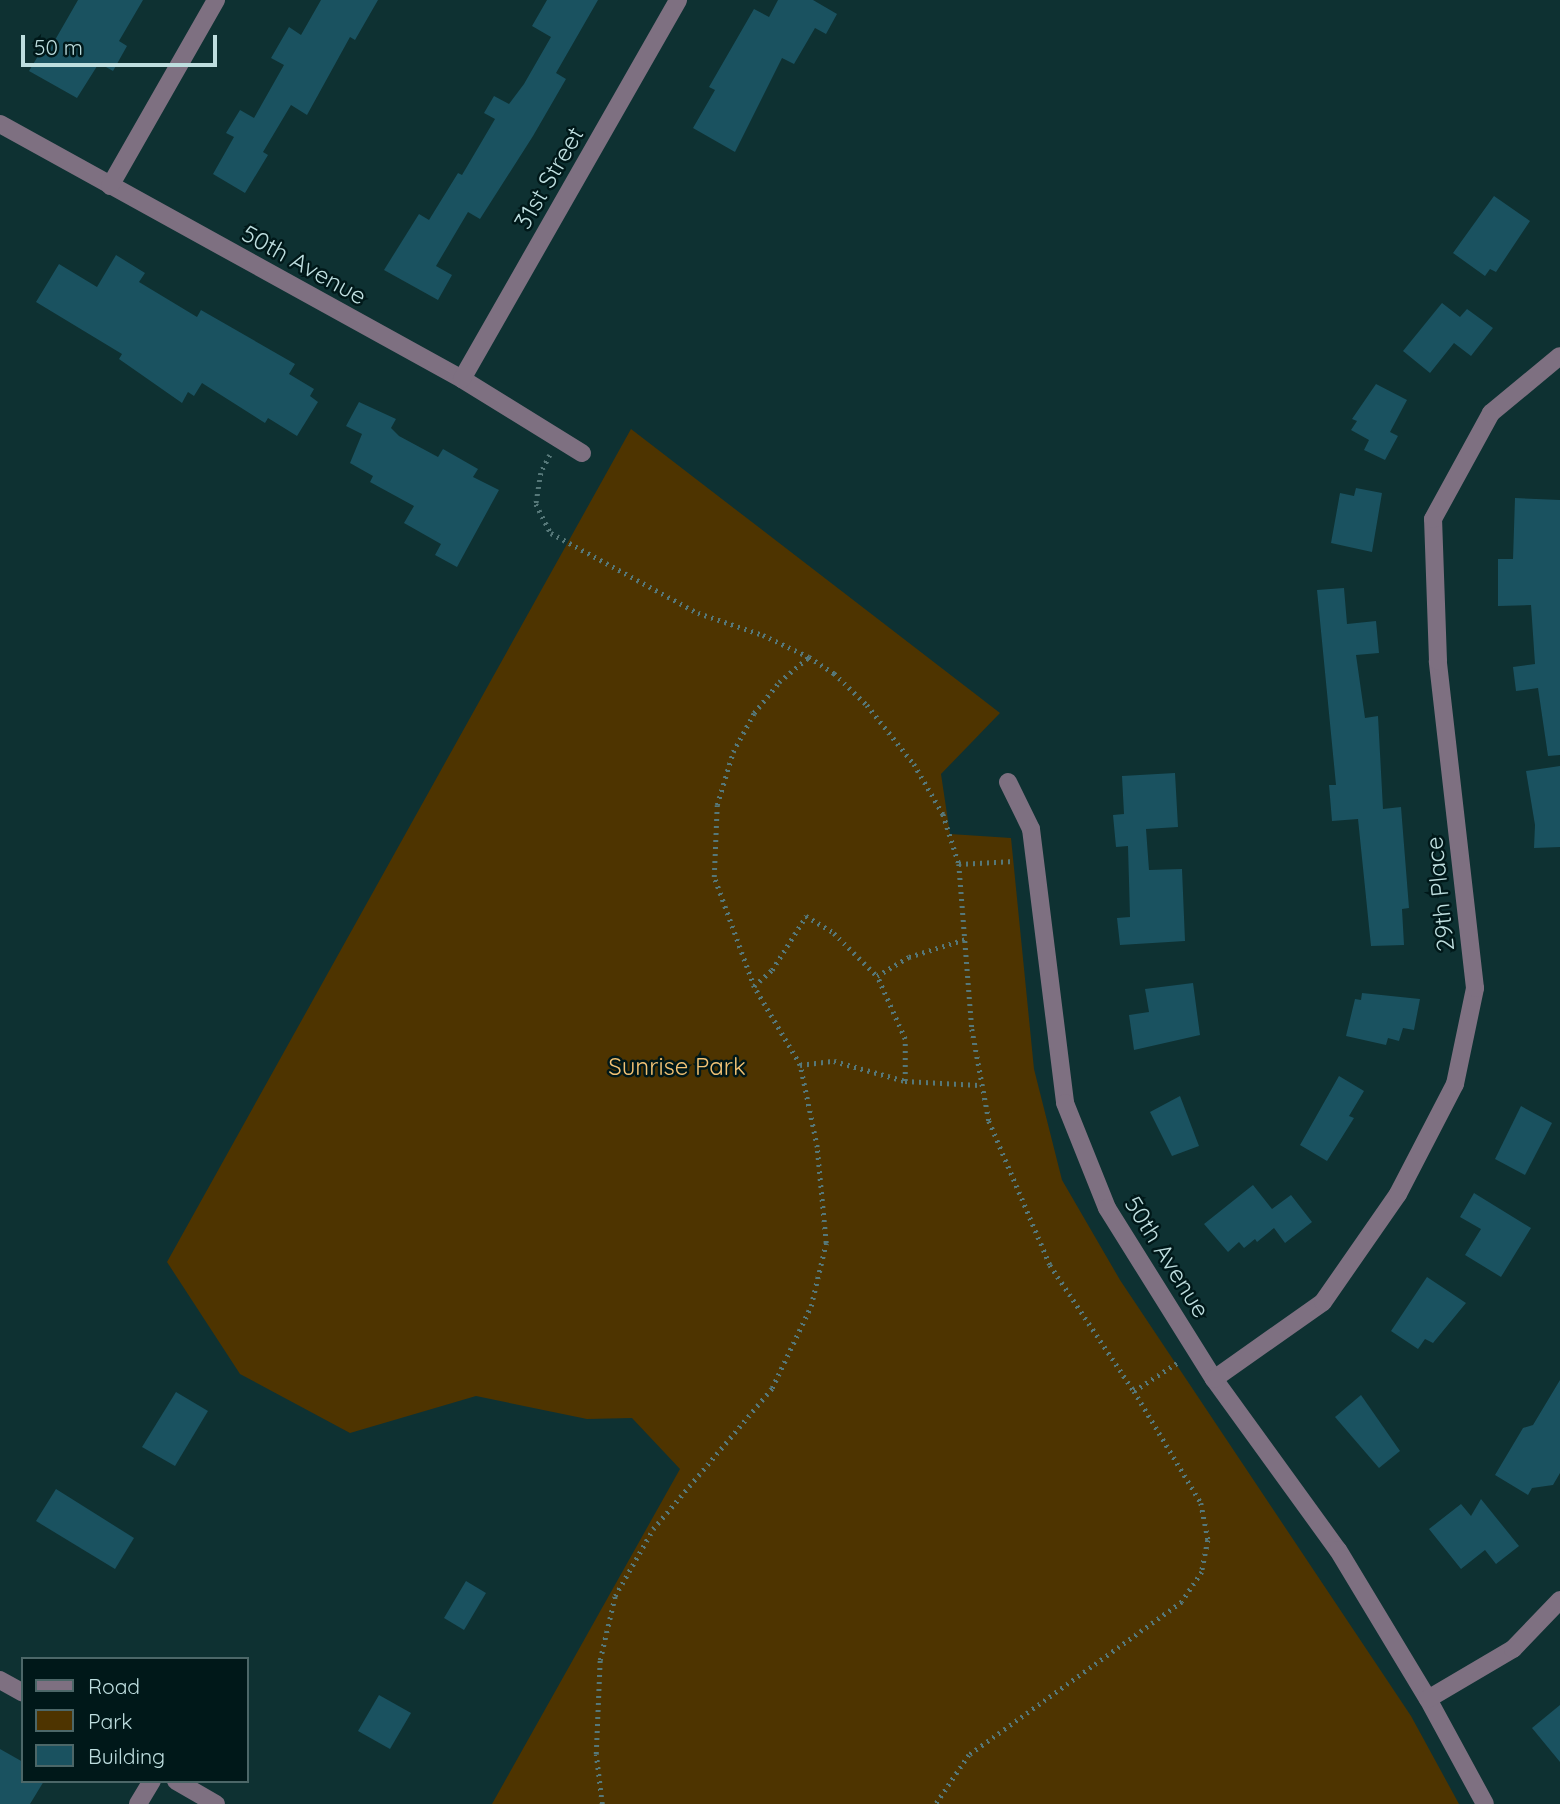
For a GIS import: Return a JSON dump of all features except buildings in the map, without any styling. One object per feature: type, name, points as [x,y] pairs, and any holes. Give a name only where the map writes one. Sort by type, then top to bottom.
[{"type":"street","points":[[110,186],[216,0]]},
{"type":"street","name":"31st Street","points":[[462,379],[678,0]]},
{"type":"street","name":"50th Avenue","points":[[0,124],[462,379],[582,453]]},
{"type":"street","name":"29th Place","points":[[1214,1379],[1323,1302],[1398,1194],[1455,1084],[1475,988],[1438,661],[1433,519],[1491,413],[1560,356]]},
{"type":"street","name":"50th Avenue","points":[[1008,782],[1031,829],[1065,1103],[1107,1208],[1214,1379],[1338,1550],[1428,1699],[1485,1804]]},
{"type":"street","points":[[1428,1699],[1513,1648],[1560,1600]]},
{"type":"street","points":[[0,1680],[21,1692]]},
{"type":"street","points":[[138,1804],[151,1783]]},
{"type":"street","points":[[179,1783],[216,1804]]},
{"type":"path","points":[[558,439],[541,473],[536,504],[551,533],[698,614],[763,635],[809,657],[834,673],[867,705],[914,764],[943,814],[959,864],[979,1085],[1022,1206],[1050,1265],[1134,1391],[1201,1503],[1208,1540],[1202,1572],[1182,1602],[969,1755],[936,1804]]},
{"type":"path","points":[[601,1804],[596,1754],[600,1660],[615,1596],[653,1528],[772,1388],[811,1306],[826,1243],[817,1147],[800,1065],[754,987],[714,877],[717,805],[733,752],[754,712],[779,682],[809,657]]},
{"type":"path","points":[[959,864],[1035,859]]},
{"type":"path","points":[[754,987],[772,970],[806,916],[834,933],[877,976],[905,1038],[905,1081]]},
{"type":"path","points":[[877,976],[909,957],[966,939]]},
{"type":"path","points":[[800,1065],[834,1061],[905,1081],[979,1085]]},
{"type":"path","points":[[1134,1391],[1196,1351]]},
{"type":"green space","name":"Sunrise Park","points":[[631,429],[1000,713],[941,774],[950,834],[1011,838],[1034,1069],[1062,1180],[1120,1280],[1411,1716],[1459,1804],[492,1804],[680,1469],[632,1418],[587,1419],[476,1396],[350,1433],[240,1374],[167,1262]]}]
